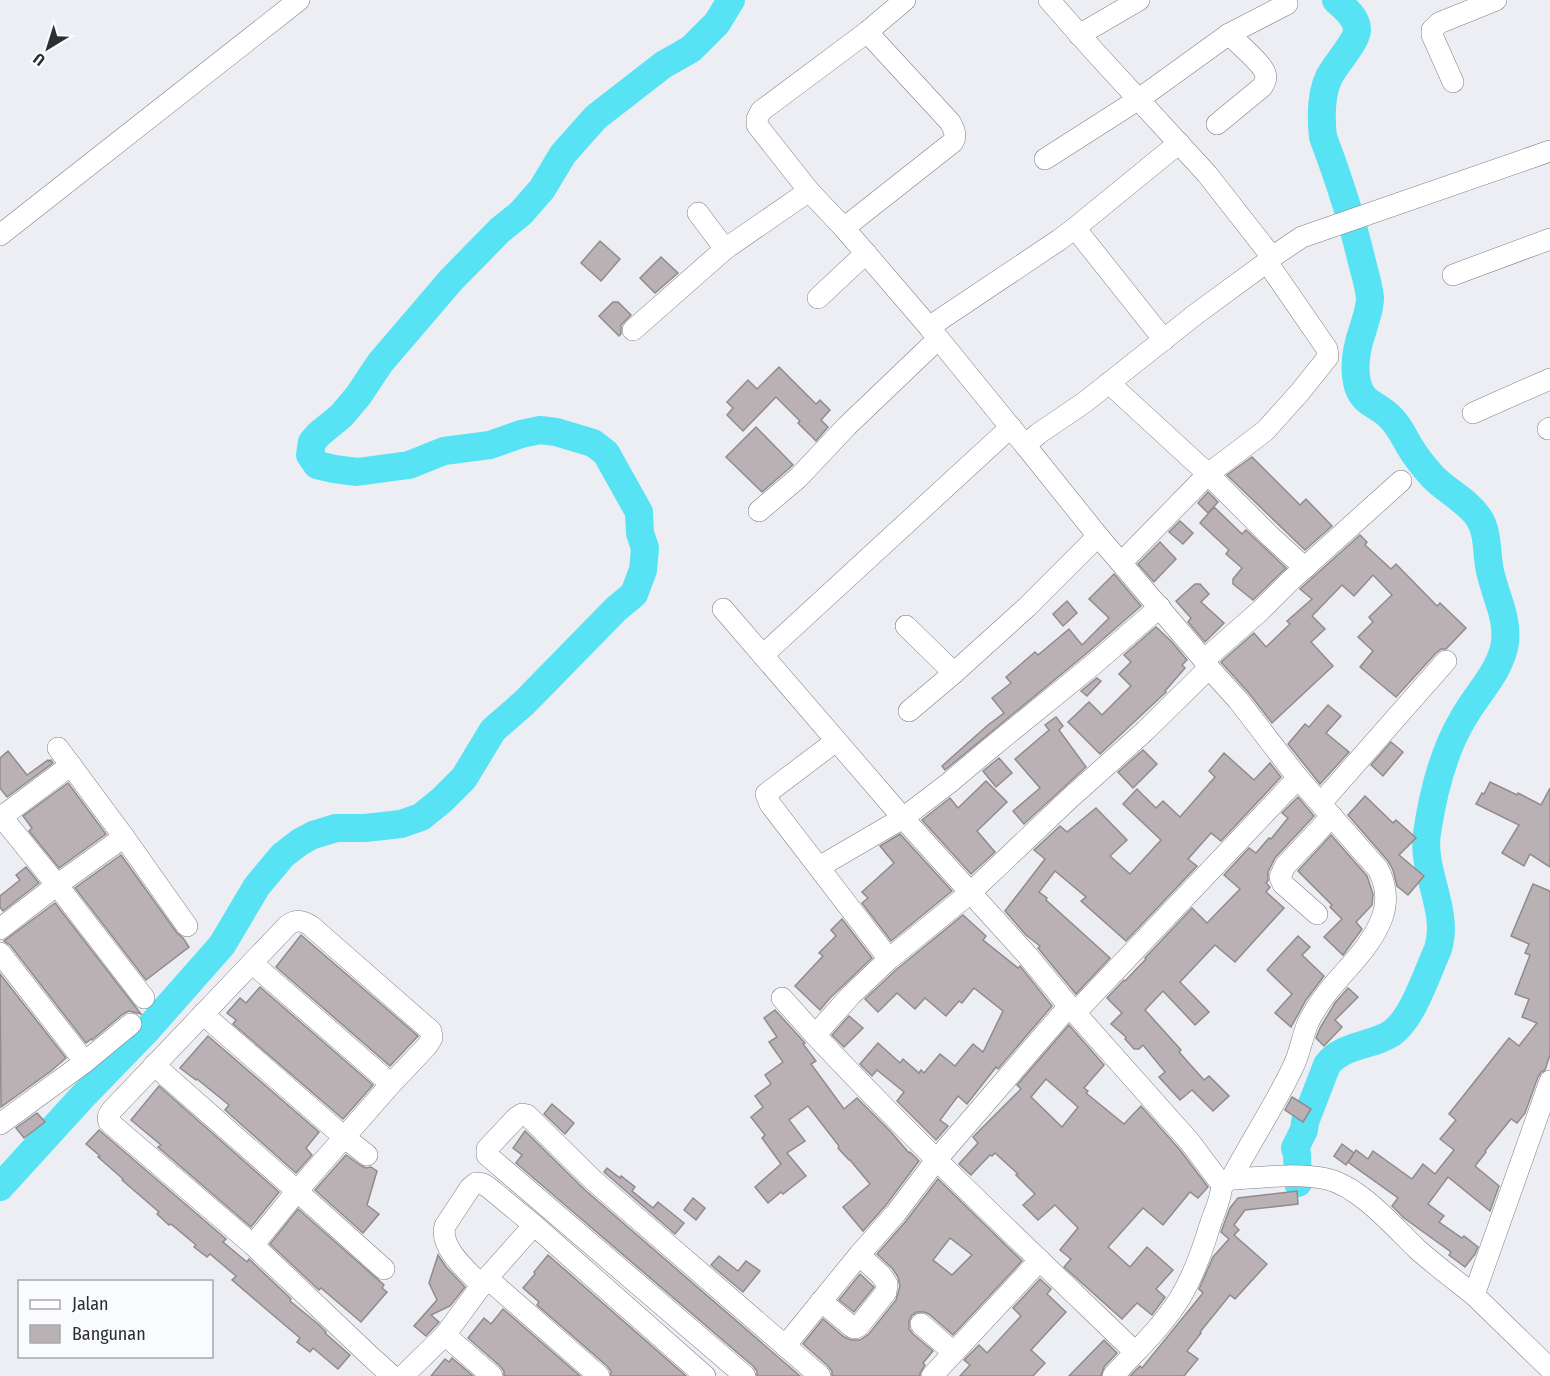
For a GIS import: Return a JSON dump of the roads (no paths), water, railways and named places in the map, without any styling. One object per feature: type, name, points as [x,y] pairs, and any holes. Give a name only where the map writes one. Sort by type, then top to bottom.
[{"type":"street","points":[[0,235],[299,0]]},
{"type":"street","points":[[904,0],[867,32],[759,115],[757,125],[809,191],[844,228],[934,333],[1098,536],[1238,700],[1298,777],[1378,869],[1384,879],[1386,905],[1383,916],[1371,940],[1326,995],[1307,1024],[1300,1052],[1293,1067],[1226,1182],[1190,1279],[1168,1315],[1113,1376]]},
{"type":"street","points":[[1049,0],[1207,174],[1269,260],[1327,349],[1328,357],[1265,431],[1208,474],[1122,562]]},
{"type":"street","points":[[1079,35],[1139,0]]},
{"type":"street","points":[[1454,82],[1432,35],[1432,30],[1439,23],[1496,0]]},
{"type":"street","points":[[1045,159],[1139,99],[1229,34],[1287,4]]},
{"type":"street","points":[[844,228],[953,142],[956,137],[950,122],[867,32]]},
{"type":"street","points":[[1217,124],[1262,87],[1266,79],[1261,66],[1229,34]]},
{"type":"street","points":[[759,511],[798,478],[934,333],[1075,228],[1179,143]]},
{"type":"street","points":[[1025,445],[1302,237],[1550,151]]},
{"type":"street","points":[[633,330],[725,249],[809,191]]},
{"type":"street","points":[[698,213],[725,249]]},
{"type":"street","points":[[1075,228],[1164,340]]},
{"type":"street","points":[[1453,275],[1550,239]]},
{"type":"street","points":[[818,298],[866,253]]},
{"type":"street","points":[[1473,412],[1550,379]]},
{"type":"street","points":[[1108,383],[1208,474],[1305,568]]},
{"type":"street","points":[[763,655],[1011,427]]},
{"type":"street","points":[[815,1035],[851,995],[889,959],[970,893],[1145,731],[1261,610],[1401,481]]},
{"type":"street","points":[[909,711],[1027,607],[1098,536]]},
{"type":"street","points":[[819,867],[903,818],[949,783],[1160,607]]},
{"type":"street","points":[[723,609],[903,818],[1027,955],[1072,1010],[1226,1182]]},
{"type":"street","points":[[906,626],[954,673]]},
{"type":"street","points":[[1317,914],[1283,884],[1281,877],[1285,866],[1326,809],[1446,661]]},
{"type":"street","points":[[836,741],[766,794],[770,804],[889,959]]},
{"type":"street","points":[[58,748],[187,926]]},
{"type":"street","points":[[71,765],[0,816],[57,885],[144,998]]},
{"type":"street","points":[[785,1346],[896,1213],[937,1159],[1072,1010],[1151,932],[1298,777]]},
{"type":"street","points":[[0,929],[124,837]]},
{"type":"street","points":[[253,1245],[344,1137],[428,1046],[432,1038],[431,1031],[311,926],[302,921],[295,921],[110,1112],[109,1121],[253,1245],[370,1356],[395,1375],[445,1335],[484,1282],[534,1225]]},
{"type":"street","points":[[0,953],[85,1062]]},
{"type":"street","points":[[252,963],[391,1084]]},
{"type":"street","points":[[782,998],[838,1060],[1135,1352]]},
{"type":"street","points":[[203,1014],[367,1155]]},
{"type":"street","points":[[0,1124],[85,1062],[131,1024]]},
{"type":"street","points":[[154,1065],[384,1269]]},
{"type":"street","points":[[1474,1295],[1550,1081]]},
{"type":"street","points":[[745,1376],[487,1155],[487,1149],[516,1118],[522,1114],[527,1115],[593,1180],[820,1376]]},
{"type":"street","points":[[1226,1182],[1311,1176],[1331,1179],[1347,1187],[1375,1208],[1419,1250],[1474,1295],[1550,1368]]},
{"type":"street","points":[[599,1376],[484,1282],[447,1246],[443,1232],[445,1226],[470,1188],[476,1183],[488,1187],[534,1225],[705,1376]]},
{"type":"street","points":[[821,1301],[852,1327],[858,1326],[886,1292],[888,1284],[859,1256]]},
{"type":"street","points":[[932,1376],[1040,1260]]},
{"type":"street","points":[[921,1324],[953,1352]]},
{"type":"street","points":[[445,1335],[492,1376]]},
{"type":"waterway","points":[[0,1187],[147,1030],[222,945],[257,886],[283,855],[313,835],[336,828],[401,824],[421,817],[464,778],[493,730],[524,703],[616,609],[634,594],[643,570],[645,548],[640,533],[639,512],[606,453],[593,443],[556,432],[540,430],[490,445],[444,451],[409,465],[357,472],[317,465],[310,455],[312,442],[341,416],[358,396],[380,363],[451,280],[500,230],[521,213],[542,189],[563,154],[596,117],[663,65],[691,49],[717,23],[731,0]]},
{"type":"waterway","points":[[1298,1183],[1295,1148],[1304,1130],[1327,1065],[1341,1053],[1384,1038],[1400,1026],[1413,1006],[1438,949],[1441,934],[1440,920],[1426,848],[1432,803],[1450,744],[1464,717],[1499,662],[1505,642],[1505,624],[1490,571],[1486,537],[1479,518],[1469,506],[1432,476],[1396,424],[1362,395],[1357,382],[1356,355],[1369,310],[1369,293],[1353,227],[1322,130],[1322,107],[1326,84],[1357,30],[1352,17],[1336,0]]}]
